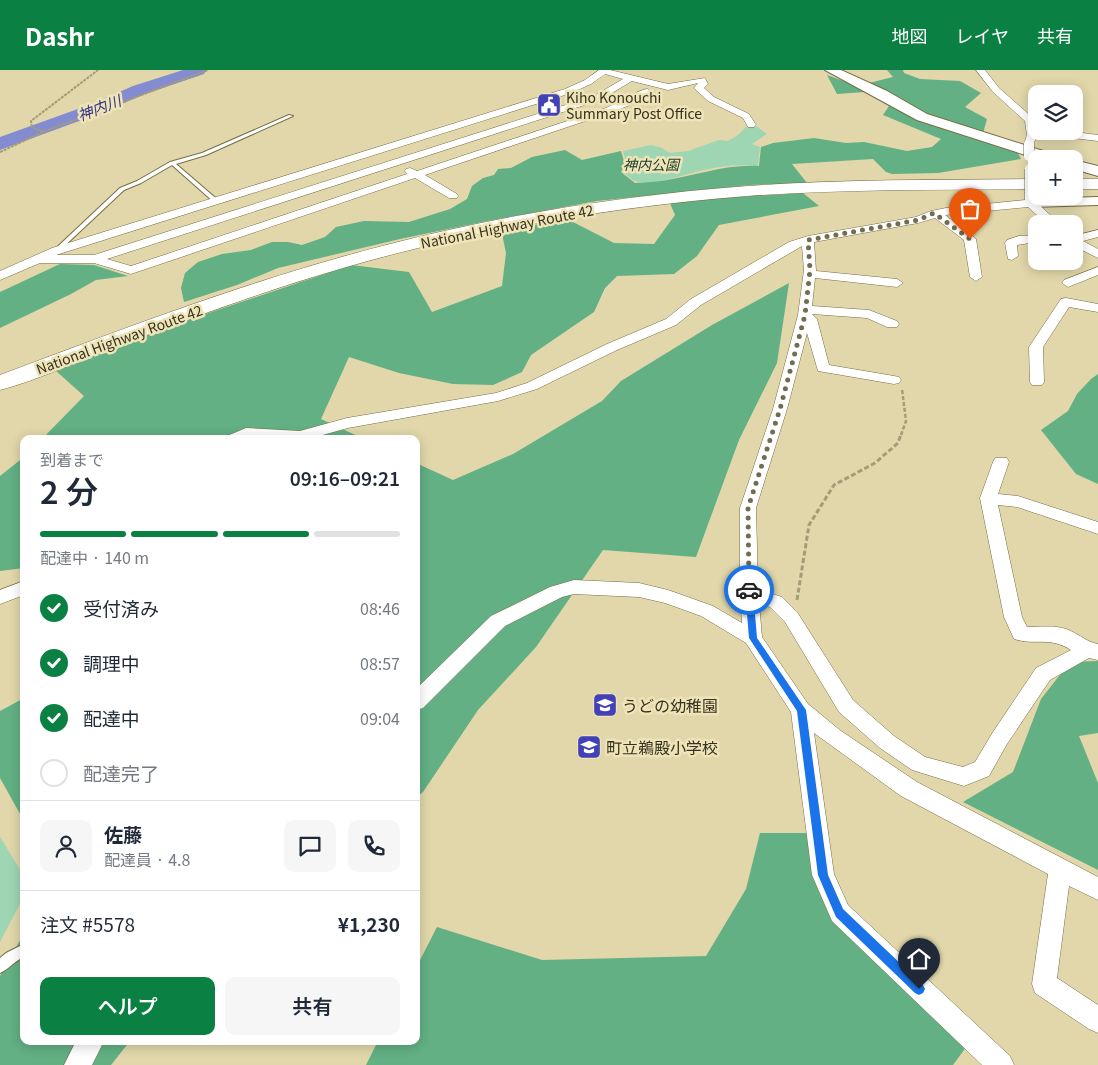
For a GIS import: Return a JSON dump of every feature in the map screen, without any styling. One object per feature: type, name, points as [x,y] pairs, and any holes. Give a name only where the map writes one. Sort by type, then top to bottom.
[{"type":"highway","points":[[1083,184],[1098,184]]},
{"type":"highway","name":"National Highway Route 42","points":[[0,383],[259,288],[360,258],[450,235],[532,219],[680,197],[751,191],[858,186],[1028,187]]},
{"type":"main road","points":[[831,70],[882,94],[922,117],[1028,151]]},
{"type":"main road","points":[[1083,167],[1098,171]]},
{"type":"street","points":[[980,70],[996,90],[1028,118]]},
{"type":"street","points":[[0,276],[56,252],[376,153],[568,91],[588,82],[604,71],[668,87],[702,80],[703,84],[699,88],[711,100],[746,116],[751,125]]},
{"type":"street","points":[[96,259],[597,98],[630,78]]},
{"type":"street","points":[[36,259],[96,259],[131,270],[627,103],[645,91]]},
{"type":"street","points":[[489,116],[526,137]]},
{"type":"street","points":[[1083,136],[1098,138]]},
{"type":"street","points":[[376,153],[454,196]]},
{"type":"street","points":[[304,435],[347,423],[498,397],[532,386],[612,347],[672,322],[696,302],[732,279],[793,245],[808,240],[918,220],[934,213],[1028,188]]},
{"type":"street","points":[[253,190],[286,218]]},
{"type":"street","points":[[1083,198],[1098,201]]},
{"type":"street","points":[[934,213],[970,239],[976,277]]},
{"type":"street","points":[[1083,238],[1098,233]]},
{"type":"street","points":[[1012,256],[1011,243],[1028,239]]},
{"type":"street","points":[[753,638],[749,593],[748,508],[780,409],[805,312],[809,274],[808,240]]},
{"type":"street","points":[[1083,246],[1098,254]]},
{"type":"street","points":[[1068,282],[1098,272]]},
{"type":"street","points":[[809,274],[897,283]]},
{"type":"street","points":[[1037,382],[1036,347],[1066,302],[1098,308]]},
{"type":"street","points":[[805,312],[869,314],[892,324]]},
{"type":"street","points":[[805,312],[810,319],[823,368],[897,381]]},
{"type":"street","points":[[240,435],[246,432],[286,435]]},
{"type":"street","points":[[1001,462],[988,498],[1013,617],[1021,634],[1062,634],[1092,651]]},
{"type":"street","points":[[988,498],[1018,502],[1098,528]]},
{"type":"street","points":[[420,698],[498,621],[556,592],[574,587],[639,590],[668,597],[706,611],[753,638],[801,710],[834,737],[908,789],[1060,871],[1098,889]]},
{"type":"street","points":[[0,597],[20,590]]},
{"type":"street","points":[[749,593],[776,602],[793,620],[846,706],[887,742],[919,764],[964,777],[982,769],[1043,674],[1092,651]]},
{"type":"street","points":[[801,710],[823,875],[840,913],[1001,1065]]},
{"type":"street","points":[[1060,871],[1044,984],[1098,1020]]},
{"type":"street","points":[[78,1065],[89,1045]]},
{"type":"lane","points":[[56,252],[122,190],[172,162],[204,154],[290,116]]},
{"type":"lane","points":[[172,162],[217,202]]},
{"type":"lane","points":[[0,967],[10,957],[20,952]]},
{"type":"path","points":[[43,132],[32,127],[32,121],[98,70]]},
{"type":"path","points":[[0,152],[43,132],[208,70]]},
{"type":"path","points":[[793,620],[809,525],[834,484],[876,463],[898,442],[906,421],[897,381]]},
{"type":"green space","points":[[887,70],[903,70],[904,73],[920,79],[960,81],[981,93],[965,107],[987,119],[982,137],[1016,149],[1021,159],[938,173],[892,174],[886,172],[873,159],[792,164],[807,183],[750,185],[597,201],[487,221],[400,239],[278,268],[237,285],[184,302],[181,288],[185,273],[198,262],[222,254],[251,250],[272,242],[288,242],[302,245],[325,237],[336,227],[364,221],[409,222],[450,209],[467,199],[472,186],[483,178],[494,175],[498,169],[511,168],[532,157],[565,150],[582,160],[621,151],[625,165],[621,172],[635,183],[667,180],[712,170],[759,166],[761,147],[773,143],[814,138],[846,143],[864,142],[907,151],[932,147],[941,139],[883,115],[889,106],[865,92],[837,94],[827,75],[857,86],[893,77]]},
{"type":"green space","name":"神内公園","points":[[748,125],[756,126],[767,134],[752,144],[760,147],[758,166],[718,167],[647,182],[635,181],[623,171],[627,165],[623,151],[651,145],[662,148],[670,153],[688,151],[719,140],[728,141],[738,135]]},
{"type":"green space","points":[[803,193],[819,206],[719,225],[697,256],[674,274],[617,276],[605,288],[594,312],[531,355],[522,372],[493,385],[453,384],[399,373],[349,357],[321,419],[355,435],[46,435],[84,396],[55,370],[179,323],[351,265],[409,272],[432,312],[502,286],[506,253],[501,229],[569,220],[614,243],[654,244],[675,215],[669,201]]},
{"type":"green space","points":[[60,264],[94,265],[128,276],[96,280],[0,328],[0,292]]},
{"type":"green space","points":[[789,283],[777,363],[739,440],[696,557],[603,550],[536,647],[478,710],[420,795],[420,465],[453,480],[513,454],[602,401],[621,381],[712,325]]},
{"type":"green space","points":[[1098,374],[1098,484],[1076,474],[1041,430],[1068,411],[1077,394]]},
{"type":"green space","points":[[20,460],[20,568],[0,571],[0,476]]},
{"type":"green space","points":[[1098,661],[1098,733],[1079,736],[1098,783],[1098,870],[963,802],[1013,772],[1041,699],[1070,662]]},
{"type":"green space","points":[[20,700],[20,814],[0,778],[0,711]]},
{"type":"green space","points":[[760,833],[817,833],[840,913],[972,1039],[953,1065],[366,1065],[376,1045],[420,1045],[420,960],[437,927],[542,960],[706,956],[746,889]]},
{"type":"green space","points":[[0,837],[20,870],[20,904],[0,942]]},
{"type":"green space","points":[[20,940],[20,1045],[127,1045],[111,1065],[0,1065],[0,976]]},
{"type":"waterway","name":"神内川","points":[[0,144],[20,135],[95,109],[139,90],[198,70]]},
{"type":"way so far","points":[[749,590],[748,508],[780,409],[805,315],[810,270],[808,240],[918,220],[934,213],[970,239]]},
{"type":"place","name":"Kiho Konouchi Summary Post Office","points":[[549,105]]},
{"type":"place","name":"うどの幼稚園","points":[[605,705]]},
{"type":"place","name":"町立鵜殿小学校","points":[[589,747]]},
{"type":"route","points":[[749,590],[753,638],[801,710],[823,875],[840,913],[919,989]]}]
